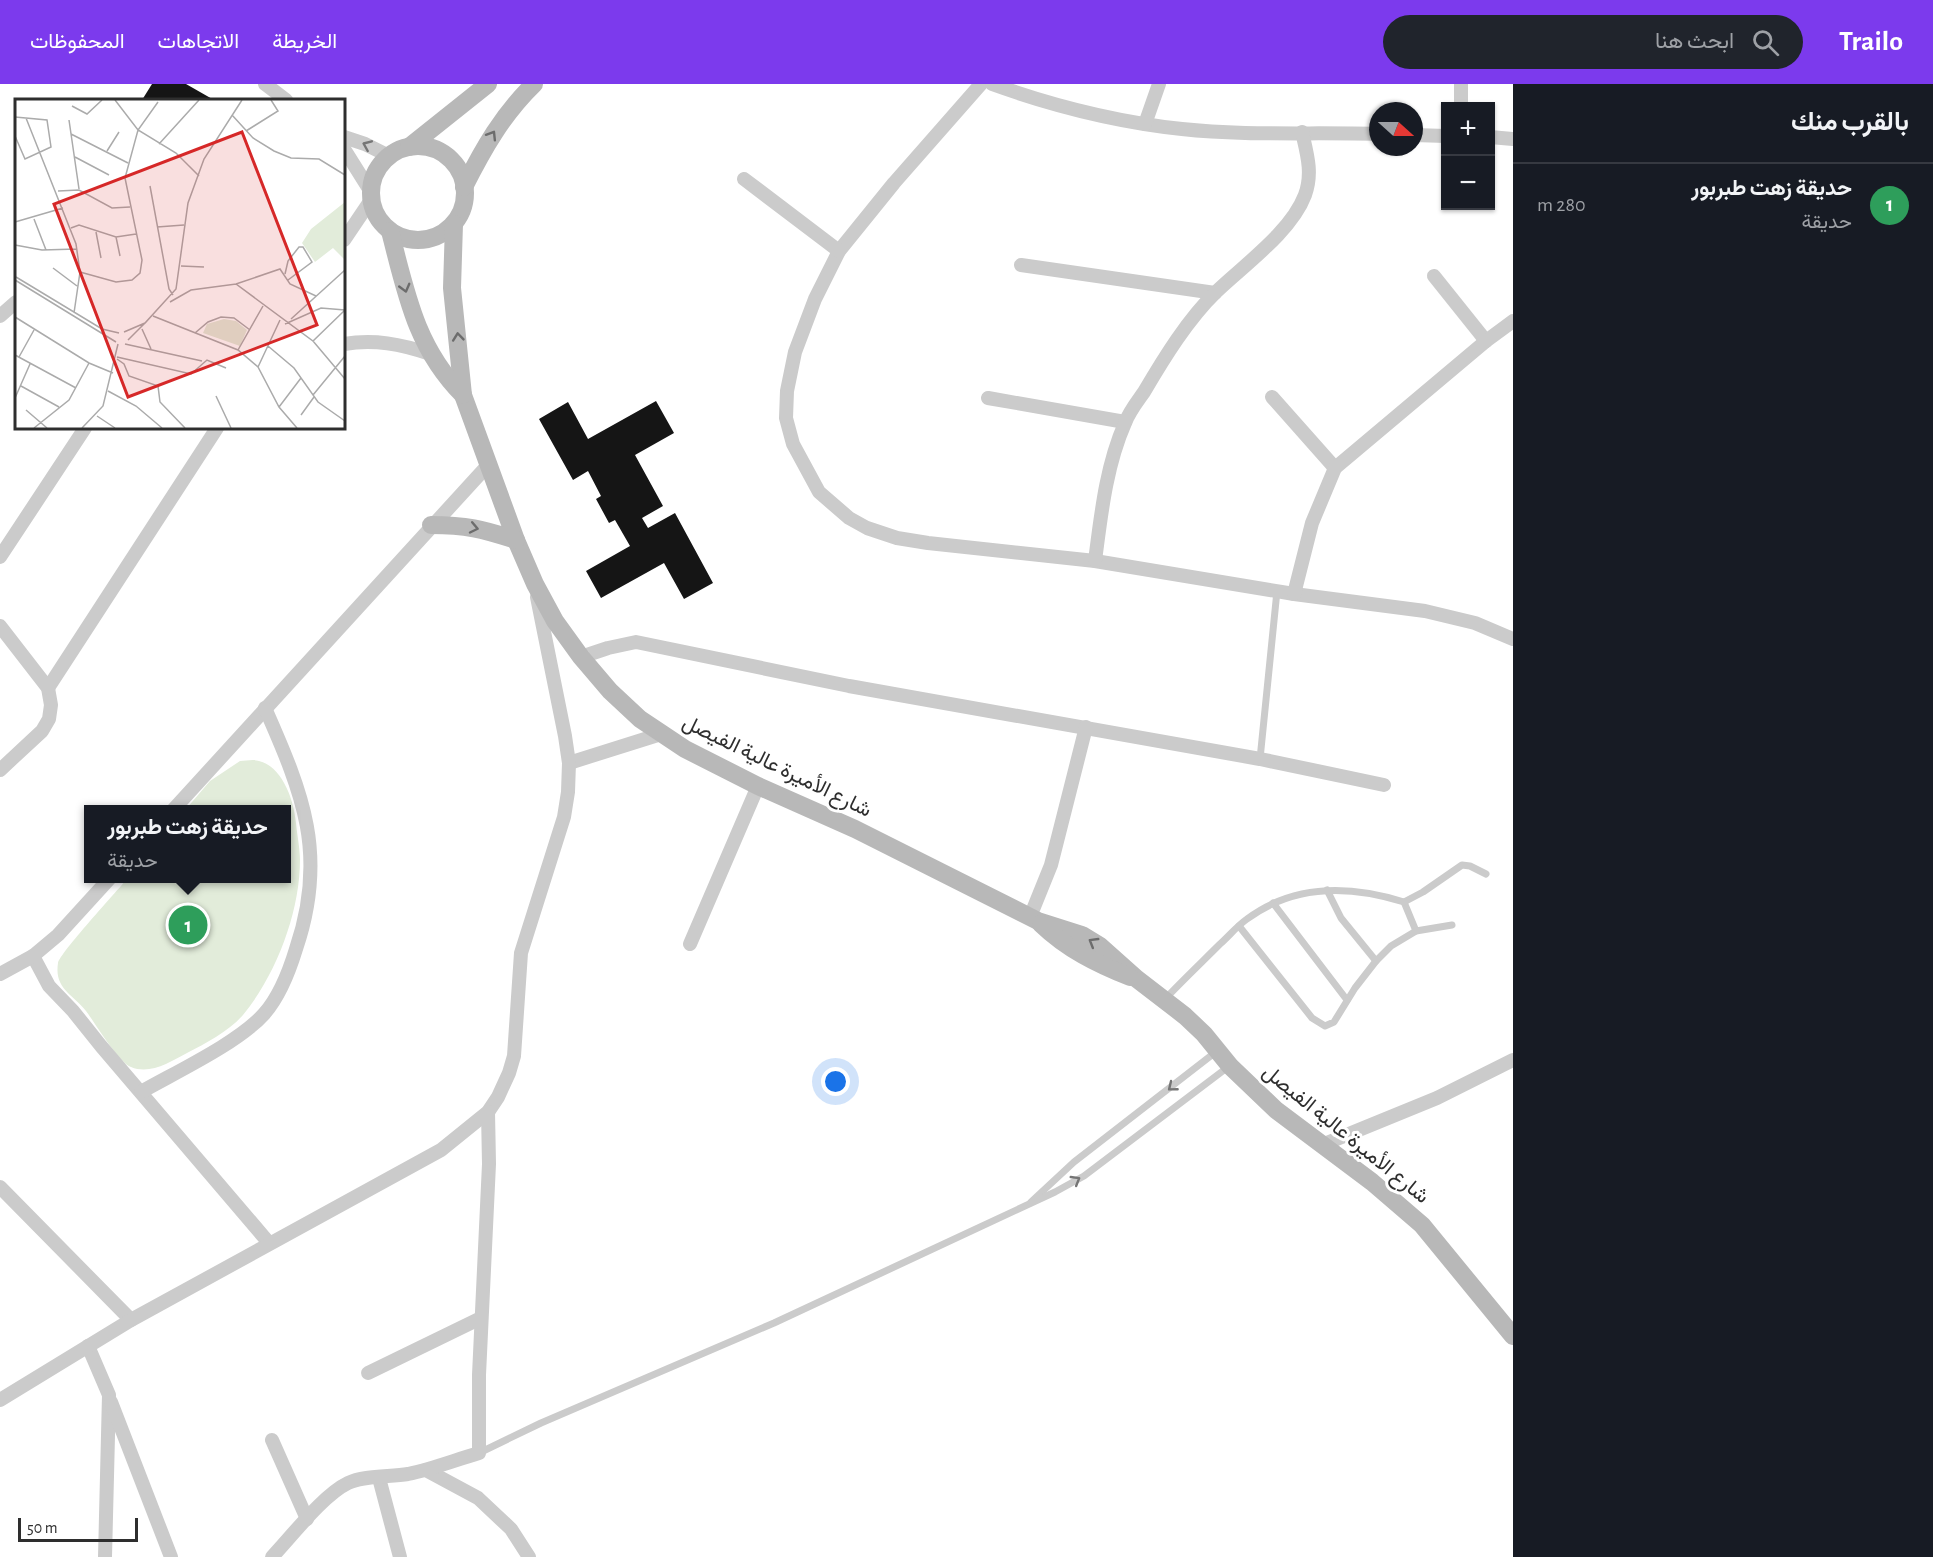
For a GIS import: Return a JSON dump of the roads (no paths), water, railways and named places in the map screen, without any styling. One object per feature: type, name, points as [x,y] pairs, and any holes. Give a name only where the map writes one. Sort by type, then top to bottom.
[{"type":"street","points":[[264,84],[285,99]]},
{"type":"street","points":[[345,238],[371,196],[376,172],[390,156],[409,147],[488,84]]},
{"type":"street","points":[[464,187],[483,148],[518,100],[534,84]]},
{"type":"street","points":[[981,84],[838,251],[815,299],[795,352],[787,391],[786,418],[794,444],[819,492],[849,518],[867,528],[897,538],[1095,561],[1294,594],[1425,611],[1475,623],[1513,639]]},
{"type":"street","points":[[992,84],[1060,106],[1145,124],[1216,132],[1369,134]]},
{"type":"street","points":[[1145,124],[1159,84]]},
{"type":"street","points":[[1461,84],[1461,102]]},
{"type":"street","points":[[1095,561],[1103,501],[1115,449],[1125,422],[1179,337],[1215,293],[1265,248],[1304,197],[1309,182],[1310,168],[1302,132]]},
{"type":"street","points":[[1423,135],[1441,136]]},
{"type":"street","points":[[345,136],[390,156]]},
{"type":"street","points":[[1495,137],[1513,138]]},
{"type":"street","points":[[345,151],[371,196],[377,218],[390,231],[408,240],[438,236],[454,224],[461,212],[464,187],[458,169],[445,155],[422,146],[409,147]]},
{"type":"street","points":[[744,179],[838,251]]},
{"type":"street","name":"شارع الأميرة عالية الفيصل","points":[[454,224],[452,288],[463,395],[516,540],[535,584],[555,621],[610,691],[640,719],[685,749],[758,786],[855,829],[1034,919],[1082,935],[1100,945],[1204,1034],[1230,1066],[1276,1110],[1372,1182],[1422,1225],[1513,1336]]},
{"type":"street","name":"شارع الأميرة عالية الفيصل","points":[[390,231],[412,315],[430,354],[445,376],[463,395]]},
{"type":"street","points":[[1021,265],[1215,293]]},
{"type":"street","points":[[1434,276],[1486,341]]},
{"type":"street","points":[[0,316],[15,303]]},
{"type":"street","points":[[1294,594],[1312,522],[1335,468],[1513,321]]},
{"type":"street","points":[[345,344],[381,342],[406,346],[430,354]]},
{"type":"street","points":[[1272,397],[1335,468]]},
{"type":"street","points":[[988,398],[1125,422]]},
{"type":"street","points":[[0,557],[85,429]]},
{"type":"street","points":[[48,688],[215,429]]},
{"type":"street","points":[[178,805],[489,464]]},
{"type":"street","points":[[431,525],[476,527],[516,540]]},
{"type":"street","points":[[0,1400],[131,1320],[441,1150],[488,1112],[498,1097],[514,1056],[521,952],[564,817],[569,763],[535,584]]},
{"type":"street","points":[[0,626],[48,688],[51,705],[50,719],[42,731],[0,770]]},
{"type":"street","points":[[581,657],[636,642],[849,686],[1260,759],[1384,785]]},
{"type":"street","points":[[141,1092],[235,1038],[263,1015],[278,994],[303,928],[309,894],[311,863],[308,824],[290,764],[265,708]]},
{"type":"street","points":[[1034,919],[1051,865],[1086,727]]},
{"type":"street","points":[[569,763],[661,734]]},
{"type":"street","points":[[690,944],[758,786]]},
{"type":"street","points":[[0,974],[33,956],[58,935],[106,883]]},
{"type":"street","points":[[33,956],[49,986],[73,1011],[100,1046],[269,1243]]},
{"type":"street","points":[[1322,1145],[1437,1098],[1513,1060]]},
{"type":"street","points":[[272,1557],[307,1519],[347,1483],[360,1479],[426,1470],[479,1453],[481,1318],[489,1164],[488,1112]]},
{"type":"street","points":[[0,1187],[131,1320]]},
{"type":"street","points":[[368,1373],[481,1318]]},
{"type":"street","points":[[88,1346],[171,1557]]},
{"type":"street","points":[[105,1557],[109,1395]]},
{"type":"street","points":[[272,1440],[307,1519]]},
{"type":"street","points":[[426,1470],[478,1498],[511,1529],[529,1557]]},
{"type":"street","points":[[379,1478],[400,1557]]},
{"type":"lane","points":[[1260,759],[1277,591]]},
{"type":"lane","points":[[1165,999],[1246,919],[1273,903],[1300,893],[1327,890],[1377,893],[1404,902],[1462,865],[1470,866],[1486,874]]},
{"type":"lane","points":[[1327,890],[1341,918],[1376,961]]},
{"type":"lane","points":[[1404,902],[1416,932]]},
{"type":"lane","points":[[1273,903],[1347,1000]]},
{"type":"lane","points":[[1239,926],[1312,1018],[1320,1024],[1329,1025],[1334,1022],[1376,961],[1391,946],[1416,932],[1452,925]]},
{"type":"lane","points":[[1025,1208],[1074,1162],[1217,1051]]},
{"type":"lane","points":[[479,1453],[551,1419],[774,1323],[875,1274],[1025,1208],[1084,1176],[1230,1066]]},
{"type":"place","name":"حديقة زهت طبربور","points":[[188,925]]}]
